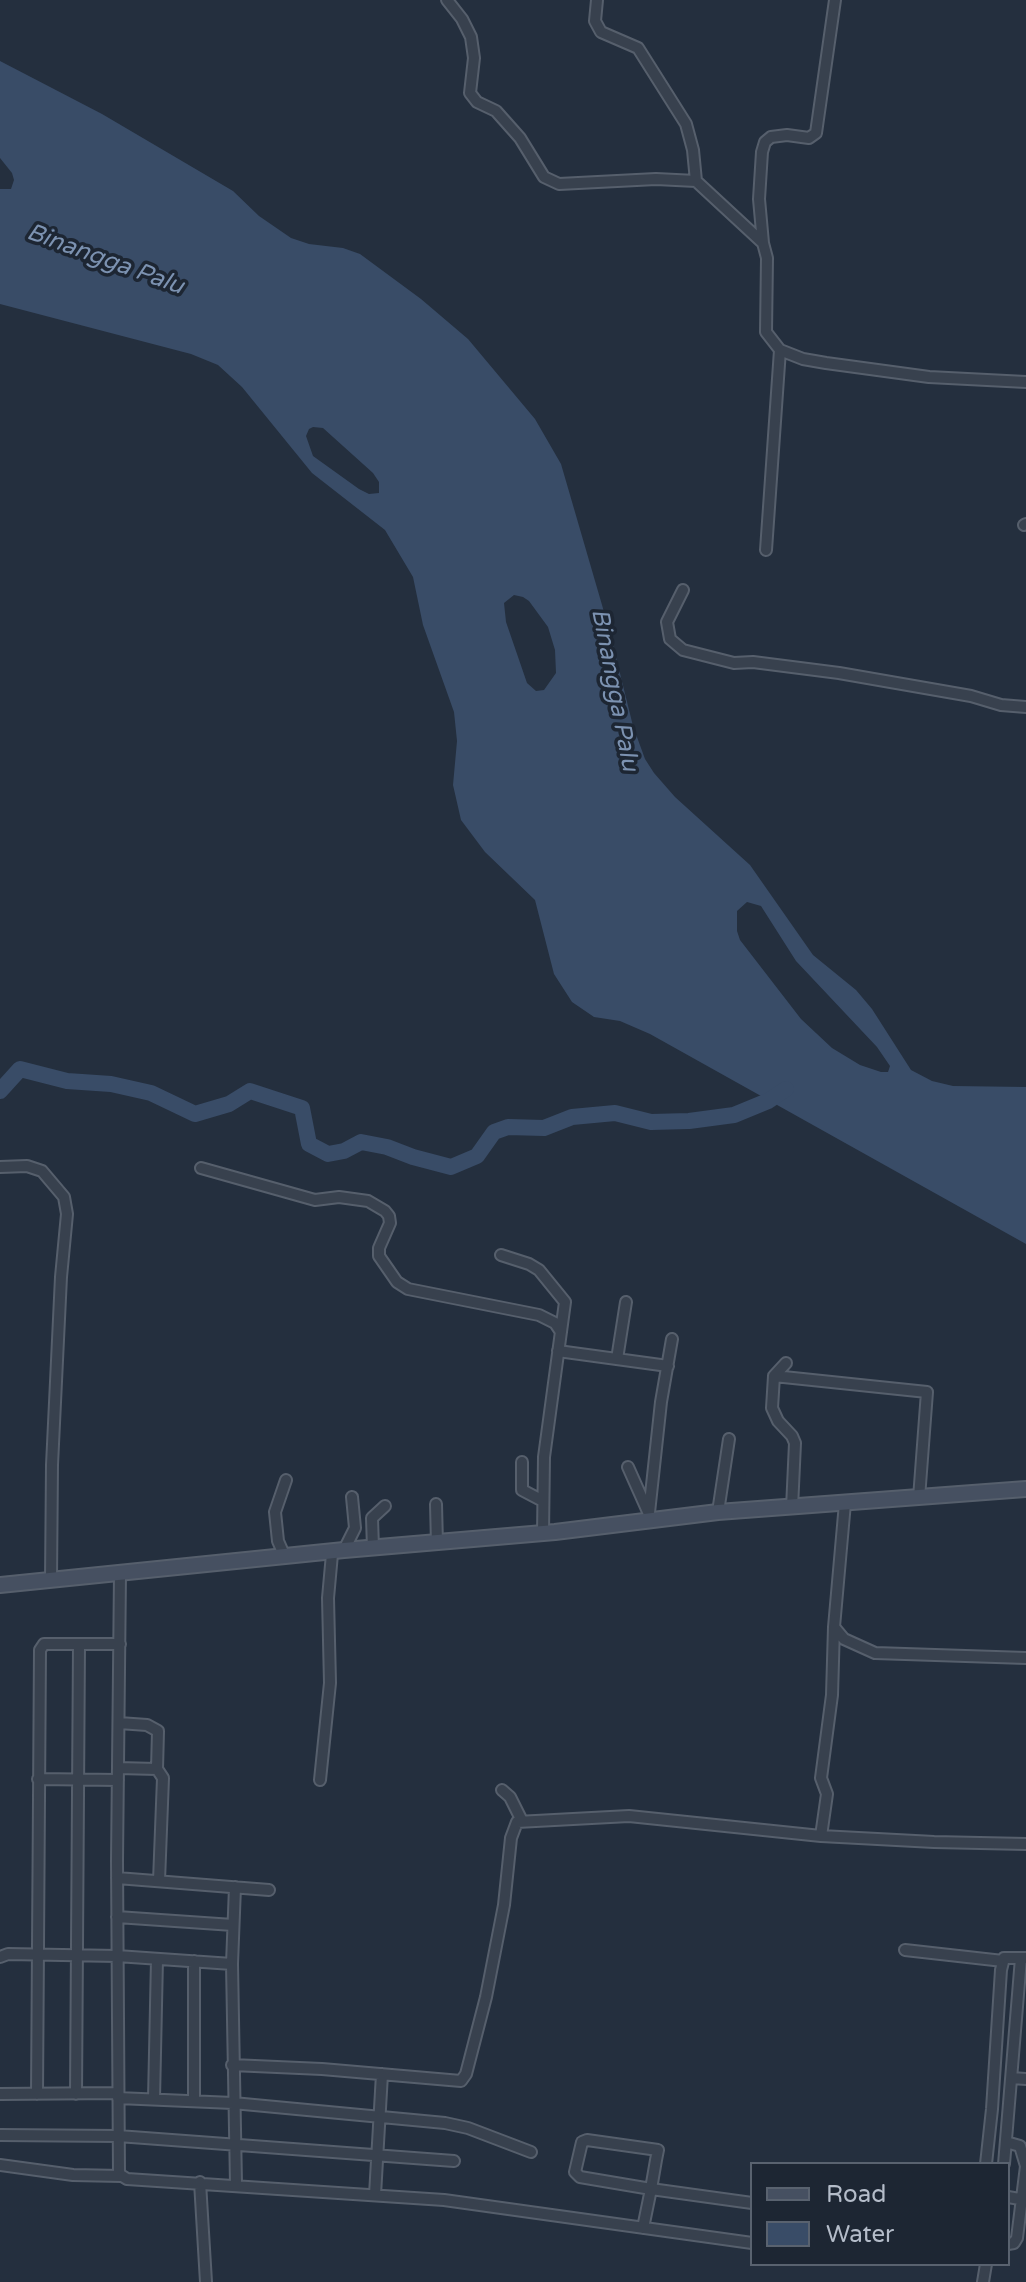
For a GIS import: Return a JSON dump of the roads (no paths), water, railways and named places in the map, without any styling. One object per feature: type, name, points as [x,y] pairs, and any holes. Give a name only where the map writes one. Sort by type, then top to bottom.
[{"type":"main road","points":[[0,1585],[543,1534],[648,1518],[1026,1489]]},
{"type":"street","points":[[447,0],[471,37],[474,58],[470,93],[477,102],[496,111],[520,138],[549,181],[559,184],[656,179],[696,181],[763,243]]},
{"type":"street","points":[[597,0],[595,21],[601,32],[638,48],[686,124],[693,150],[696,181]]},
{"type":"street","points":[[835,0],[816,133],[809,138],[787,135],[771,137],[765,142],[762,152],[759,199],[767,258],[766,332],[780,350],[803,359],[929,377],[1026,382]]},
{"type":"street","points":[[766,550],[780,350]]},
{"type":"street","points":[[683,590],[667,622],[670,639],[683,650],[734,663],[753,662],[854,675],[971,696],[1001,705],[1026,707]]},
{"type":"street","points":[[0,1167],[27,1166],[42,1171],[64,1197],[67,1214],[53,1449],[51,1580]]},
{"type":"street","points":[[201,1168],[315,1200],[339,1197],[368,1201],[389,1216],[390,1223],[379,1248],[379,1256],[397,1282],[408,1289],[539,1315],[555,1323],[561,1332]]},
{"type":"street","points":[[501,1255],[529,1264],[565,1302],[544,1457],[543,1534]]},
{"type":"street","points":[[617,1359],[626,1302]]},
{"type":"street","points":[[648,1518],[661,1402],[672,1339]]},
{"type":"street","points":[[558,1351],[668,1366]]},
{"type":"street","points":[[786,1363],[774,1376],[773,1414],[795,1443],[792,1508]]},
{"type":"street","points":[[774,1376],[927,1392],[919,1498]]},
{"type":"street","points":[[718,1512],[729,1439]]},
{"type":"street","points":[[522,1462],[522,1490],[543,1501]]},
{"type":"street","points":[[628,1467],[648,1518]]},
{"type":"street","points":[[285,1557],[278,1541],[275,1512],[286,1480]]},
{"type":"street","points":[[320,1780],[330,1690],[328,1598],[338,1552],[355,1528],[352,1497]]},
{"type":"street","points":[[821,1836],[827,1794],[821,1778],[832,1695],[834,1627],[845,1503]]},
{"type":"street","points":[[436,1504],[437,1544]]},
{"type":"street","points":[[373,1548],[372,1518],[385,1506]]},
{"type":"street","points":[[120,1574],[117,2170],[121,2176]]},
{"type":"street","points":[[834,1627],[844,1639],[875,1653],[1026,1658]]},
{"type":"street","points":[[37,2094],[40,1650],[44,1644],[120,1644]]},
{"type":"street","points":[[76,2094],[79,1644]]},
{"type":"street","points":[[119,1723],[147,1725],[158,1731],[157,1769],[163,1778],[159,1881]]},
{"type":"street","points":[[118,1768],[157,1769]]},
{"type":"street","points":[[38,1779],[118,1780]]},
{"type":"street","points":[[502,1790],[510,1797],[522,1821]]},
{"type":"street","points":[[232,2065],[382,2074],[454,2083],[464,2078],[489,1982],[504,1905],[512,1830],[514,1824],[522,1821],[629,1816],[821,1836],[1026,1844]]},
{"type":"street","points":[[117,1878],[269,1890]]},
{"type":"street","points":[[235,1887],[232,2065],[236,2184]]},
{"type":"street","points":[[117,1917],[233,1925]]},
{"type":"street","points":[[905,1950],[1003,1961]]},
{"type":"street","points":[[0,1957],[8,1954],[117,1956],[232,1964]]},
{"type":"street","points":[[986,2162],[1003,1961],[1007,1957],[1023,1958],[1004,2162]]},
{"type":"street","points":[[154,2099],[157,1959]]},
{"type":"street","points":[[194,1961],[194,2101]]},
{"type":"street","points":[[375,2195],[382,2074]]},
{"type":"street","points":[[1012,2078],[1026,2079]]},
{"type":"street","points":[[0,2094],[76,2094],[233,2103],[445,2123],[468,2128],[531,2152]]},
{"type":"street","points":[[0,2135],[118,2136],[454,2161]]},
{"type":"street","points":[[643,2228],[651,2189],[658,2150],[587,2140],[582,2142],[575,2166],[577,2175],[585,2179],[651,2189],[750,2203]]},
{"type":"street","points":[[1006,2142],[1020,2146],[1026,2166],[1017,2238],[1010,2244]]},
{"type":"street","points":[[0,2165],[73,2175],[444,2200],[750,2243]]},
{"type":"street","points":[[200,2182],[206,2282]]},
{"type":"water","name":"Binangga Palu","points":[[0,61],[102,114],[233,191],[259,216],[291,238],[360,254],[468,339],[535,419],[561,464],[609,629],[633,726],[645,759],[654,773],[675,797],[750,865],[813,955],[856,990],[872,1009],[911,1070],[932,1081],[953,1086],[1026,1087],[1026,1244],[650,1034],[620,1021],[594,1017],[572,1002],[554,974],[535,900],[485,852],[461,820],[453,785],[457,741],[454,712],[423,625],[413,577],[385,530],[312,473],[242,387],[218,365],[191,354],[0,304],[0,189],[11,189],[14,180],[0,158]],"holes":[[[313,427],[323,428],[373,473],[379,482],[379,493],[369,494],[359,489],[313,456],[306,436]],[[514,595],[523,597],[548,627],[555,650],[556,673],[544,690],[536,691],[527,683],[506,622],[504,603]],[[747,902],[761,906],[796,961],[877,1047],[890,1066],[888,1072],[860,1065],[832,1048],[801,1019],[740,940],[737,911]]]},
{"type":"waterway","points":[[0,1091],[20,1069],[67,1081],[111,1084],[151,1093],[195,1114],[229,1104],[250,1091],[302,1108],[309,1144],[328,1154],[344,1151],[361,1142],[451,1167],[477,1156],[494,1132],[508,1127],[544,1128],[572,1117],[615,1113],[651,1122],[734,1115],[768,1101],[786,1089]]}]
